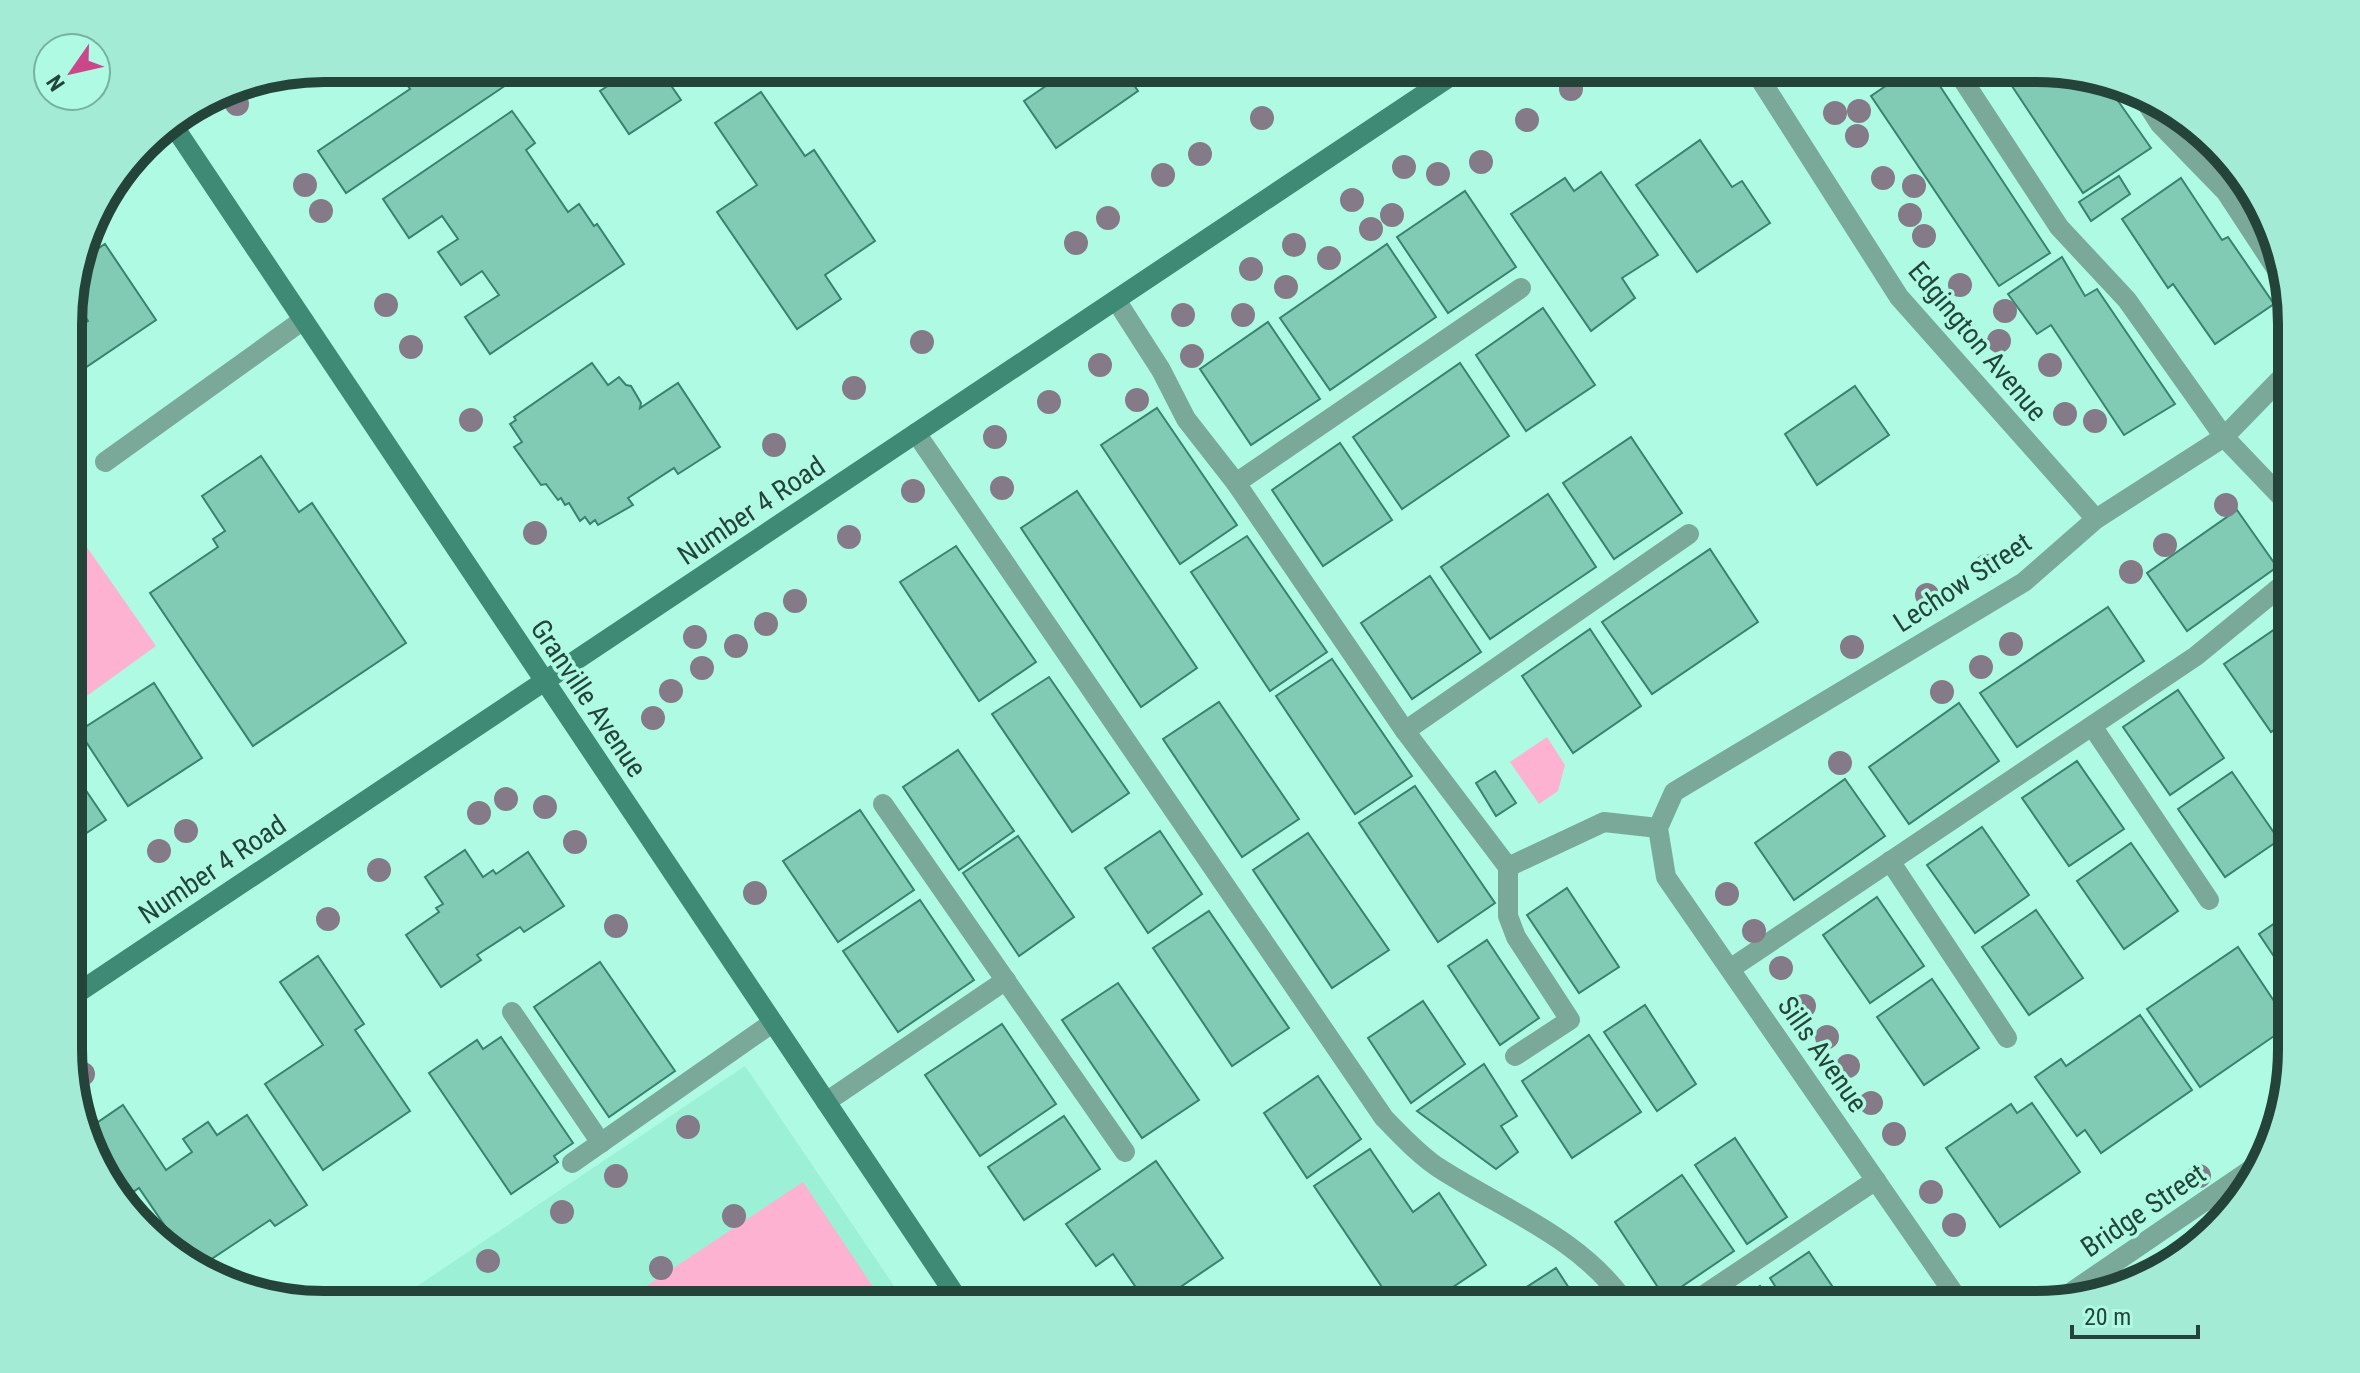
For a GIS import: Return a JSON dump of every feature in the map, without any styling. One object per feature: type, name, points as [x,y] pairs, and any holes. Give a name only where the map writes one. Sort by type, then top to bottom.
[{"type":"main road","name":"Number 4 Road","points":[[82,990],[1442,82]]},
{"type":"main road","name":"Granville Avenue","points":[[177,132],[952,1291]]},
{"type":"street","name":"Edgington Avenue","points":[[1762,82],[1899,297],[2096,519]]},
{"type":"street","points":[[1964,82],[2059,227],[2127,300],[2224,437],[2277,492]]},
{"type":"street","points":[[2152,111],[2160,124],[2226,192],[2267,255]]},
{"type":"street","points":[[1236,483],[1521,288]]},
{"type":"street","points":[[1116,300],[1161,370],[1186,419],[1236,483],[1405,731],[1508,867],[1508,916],[1516,937],[1570,1020],[1515,1056]]},
{"type":"street","points":[[105,462],[303,320]]},
{"type":"street","name":"Lechow Street","points":[[1658,828],[1674,792],[2024,582],[2096,519],[2224,437],[2277,382]]},
{"type":"street","points":[[916,433],[1384,1118],[1436,1167],[1548,1229],[1617,1290]]},
{"type":"street","points":[[1405,731],[1689,534]]},
{"type":"street","points":[[1730,969],[2196,656],[2277,595]]},
{"type":"street","points":[[2092,726],[2209,900]]},
{"type":"street","points":[[883,804],[1125,1152]]},
{"type":"street","points":[[1508,867],[1604,822],[1658,828]]},
{"type":"street","name":"Sills Avenue","points":[[1658,828],[1666,877],[1952,1290]]},
{"type":"street","points":[[1890,861],[2007,1038]]},
{"type":"street","points":[[826,1102],[1006,980]]},
{"type":"street","points":[[512,1012],[601,1143]]},
{"type":"street","points":[[572,1163],[772,1023]]},
{"type":"street","name":"Bridge Street","points":[[2080,1286],[2243,1175]]},
{"type":"street","points":[[1711,1290],[1876,1180]]},
{"type":"shaded area","points":[[82,540],[156,646],[82,699]]},
{"type":"shaded area","points":[[1547,737],[1565,765],[1558,791],[1539,804],[1510,762]]},
{"type":"shaded area","points":[[745,1066],[897,1291],[410,1291]]},
{"type":"shaded area","points":[[803,1182],[875,1291],[639,1291]]},
{"type":"building","points":[[405,82],[511,82],[346,193],[318,151],[410,89]]},
{"type":"building","points":[[614,82],[669,82],[681,100],[629,134],[600,91]]},
{"type":"building","points":[[1052,82],[1132,82],[1138,91],[1056,148],[1024,101]]},
{"type":"building","points":[[1892,82],[1937,82],[2050,253],[1999,286],[1871,96]]},
{"type":"building","points":[[2009,82],[2068,84],[2114,95],[2151,148],[2083,193]]},
{"type":"building","points":[[761,92],[805,156],[814,150],[875,241],[825,275],[841,299],[797,329],[717,212],[757,185],[715,123]]},
{"type":"building","points":[[512,111],[535,143],[526,150],[568,212],[579,204],[624,264],[490,354],[465,317],[499,295],[482,271],[461,285],[438,252],[458,239],[442,216],[409,238],[383,199]]},
{"type":"building","points":[[1700,140],[1732,187],[1742,181],[1770,223],[1697,272],[1636,185]]},
{"type":"building","points":[[1601,172],[1658,255],[1622,278],[1635,298],[1591,331],[1511,214],[1565,178],[1574,191]]},
{"type":"building","points":[[2119,176],[2130,194],[2091,221],[2079,202]]},
{"type":"building","points":[[2181,178],[2222,240],[2228,237],[2274,304],[2215,344],[2173,284],[2168,288],[2122,219]]},
{"type":"building","points":[[1465,191],[1516,267],[1448,313],[1397,237]]},
{"type":"building","points":[[105,244],[156,320],[82,370],[82,325],[88,321],[83,312],[84,292],[93,252]]},
{"type":"building","points":[[1387,244],[1436,317],[1330,390],[1280,318]]},
{"type":"building","points":[[2062,257],[2085,296],[2097,289],[2175,404],[2124,435],[2051,325],[2037,334],[2008,294]]},
{"type":"building","points":[[1543,308],[1595,385],[1526,431],[1476,355]]},
{"type":"building","points":[[1268,322],[1320,399],[1251,445],[1200,369]]},
{"type":"building","points":[[592,363],[608,385],[619,377],[631,386],[641,403],[640,408],[678,383],[720,447],[678,474],[674,468],[628,498],[633,505],[598,525],[595,520],[590,524],[585,517],[580,521],[569,503],[565,505],[546,484],[541,485],[514,447],[522,442],[510,424],[516,420],[514,417]]},
{"type":"building","points":[[1460,363],[1509,436],[1402,509],[1353,437]]},
{"type":"building","points":[[1855,386],[1889,435],[1817,485],[1785,434]]},
{"type":"building","points":[[1157,408],[1237,525],[1180,564],[1101,445]]},
{"type":"building","points":[[1631,437],[1682,513],[1614,559],[1563,483]]},
{"type":"building","points":[[1340,443],[1392,520],[1323,566],[1272,490]]},
{"type":"building","points":[[261,456],[299,512],[312,503],[406,643],[253,746],[150,593],[218,547],[213,539],[225,531],[202,496]]},
{"type":"building","points":[[1077,491],[1197,668],[1141,707],[1021,528]]},
{"type":"building","points":[[1548,494],[1596,567],[1490,639],[1441,567]]},
{"type":"building","points":[[2237,510],[2277,567],[2187,631],[2147,573]]},
{"type":"building","points":[[1247,536],[1327,652],[1270,691],[1191,572]]},
{"type":"building","points":[[956,546],[1036,662],[979,701],[900,582]]},
{"type":"building","points":[[1710,549],[1758,622],[1652,694],[1602,622]]},
{"type":"building","points":[[1430,576],[1481,652],[1412,699],[1361,623]]},
{"type":"building","points":[[2108,607],[2144,661],[2017,747],[1980,693]]},
{"type":"building","points":[[2277,628],[2277,728],[2271,732],[2224,664]]},
{"type":"building","points":[[1590,629],[1641,706],[1573,753],[1522,676]]},
{"type":"building","points":[[1332,659],[1412,776],[1355,814],[1276,696]]},
{"type":"building","points":[[1049,677],[1129,793],[1072,832],[992,714]]},
{"type":"building","points":[[154,683],[202,758],[128,806],[82,736],[82,729]]},
{"type":"building","points":[[2178,690],[2224,758],[2170,795],[2123,727]]},
{"type":"building","points":[[1219,702],[1299,819],[1242,857],[1163,739]]},
{"type":"building","points":[[1959,703],[1999,761],[1909,824],[1869,767]]},
{"type":"building","points":[[958,750],[1014,831],[959,870],[903,787]]},
{"type":"building","points":[[2077,761],[2124,829],[2069,866],[2022,798]]},
{"type":"building","points":[[1495,771],[1516,803],[1496,816],[1476,783]]},
{"type":"building","points":[[2232,772],[2277,841],[2225,877],[2178,809]]},
{"type":"building","points":[[1845,779],[1885,836],[1794,900],[1755,843]]},
{"type":"building","points":[[82,785],[106,820],[82,836]]},
{"type":"building","points":[[1415,786],[1495,903],[1438,942],[1359,823]]},
{"type":"building","points":[[860,810],[914,890],[838,942],[783,861]]},
{"type":"building","points":[[1982,827],[2029,895],[1975,933],[1927,865]]},
{"type":"building","points":[[1160,831],[1202,894],[1148,933],[1105,868]]},
{"type":"building","points":[[1308,833],[1389,950],[1332,988],[1253,870]]},
{"type":"building","points":[[1018,836],[1074,917],[1019,956],[963,873]]},
{"type":"building","points":[[2131,843],[2178,911],[2124,949],[2077,881]]},
{"type":"building","points":[[465,850],[483,877],[493,870],[496,874],[528,852],[564,906],[524,932],[520,927],[477,955],[481,960],[441,987],[406,935],[439,912],[436,908],[443,904],[425,877]]},
{"type":"building","points":[[1567,888],[1619,967],[1579,993],[1527,915]]},
{"type":"building","points":[[1877,897],[1924,966],[1870,1003],[1823,935]]},
{"type":"building","points":[[920,900],[974,980],[898,1032],[843,951]]},
{"type":"building","points":[[2036,910],[2083,978],[2029,1015],[1982,947]]},
{"type":"building","points":[[1209,911],[1289,1028],[1232,1066],[1153,948]]},
{"type":"building","points":[[2277,922],[2277,961],[2259,934]]},
{"type":"building","points":[[1487,940],[1539,1018],[1500,1045],[1448,966]]},
{"type":"building","points":[[2238,947],[2277,1006],[2277,1034],[2200,1087],[2147,1009]]},
{"type":"building","points":[[318,956],[364,1024],[355,1030],[410,1111],[323,1170],[265,1084],[323,1045],[280,982]]},
{"type":"building","points":[[600,962],[675,1071],[609,1117],[534,1007]]},
{"type":"building","points":[[1932,979],[1979,1048],[1924,1085],[1877,1017]]},
{"type":"building","points":[[1118,983],[1199,1100],[1142,1138],[1062,1020]]},
{"type":"building","points":[[1423,1001],[1465,1064],[1411,1103],[1368,1038]]},
{"type":"building","points":[[1645,1005],[1696,1084],[1657,1111],[1604,1032]]},
{"type":"building","points":[[2140,1015],[2192,1090],[2101,1153],[2085,1130],[2077,1136],[2035,1077],[2061,1059],[2066,1066]]},
{"type":"building","points":[[1002,1024],[1056,1104],[980,1156],[925,1075]]},
{"type":"building","points":[[1589,1035],[1641,1112],[1572,1158],[1522,1081]]},
{"type":"building","points":[[501,1037],[573,1143],[554,1156],[558,1162],[511,1194],[429,1073],[477,1040],[483,1049]]},
{"type":"building","points":[[1484,1064],[1517,1116],[1501,1126],[1518,1152],[1496,1169],[1417,1111]]},
{"type":"building","points":[[1318,1076],[1361,1139],[1307,1178],[1264,1113]]},
{"type":"building","points":[[2032,1103],[2080,1172],[2000,1227],[1946,1148],[2011,1104],[2017,1113]]},
{"type":"building","points":[[123,1105],[166,1170],[192,1152],[183,1139],[208,1122],[217,1135],[247,1115],[307,1205],[275,1226],[270,1220],[208,1261],[173,1237],[139,1188],[130,1194],[114,1170],[94,1125]]},
{"type":"building","points":[[1064,1116],[1100,1169],[1024,1220],[988,1167]]},
{"type":"building","points":[[1735,1138],[1787,1217],[1747,1244],[1695,1165]]},
{"type":"building","points":[[1370,1149],[1413,1212],[1439,1193],[1486,1265],[1448,1290],[1384,1290],[1314,1186]]},
{"type":"building","points":[[1156,1161],[1223,1258],[1175,1291],[1138,1291],[1113,1254],[1096,1266],[1066,1224]]},
{"type":"building","points":[[1682,1175],[1734,1251],[1676,1290],[1660,1290],[1615,1222]]},
{"type":"building","points":[[1809,1252],[1835,1290],[1778,1290],[1770,1278]]},
{"type":"building","points":[[1556,1268],[1570,1290],[1522,1290]]}]
